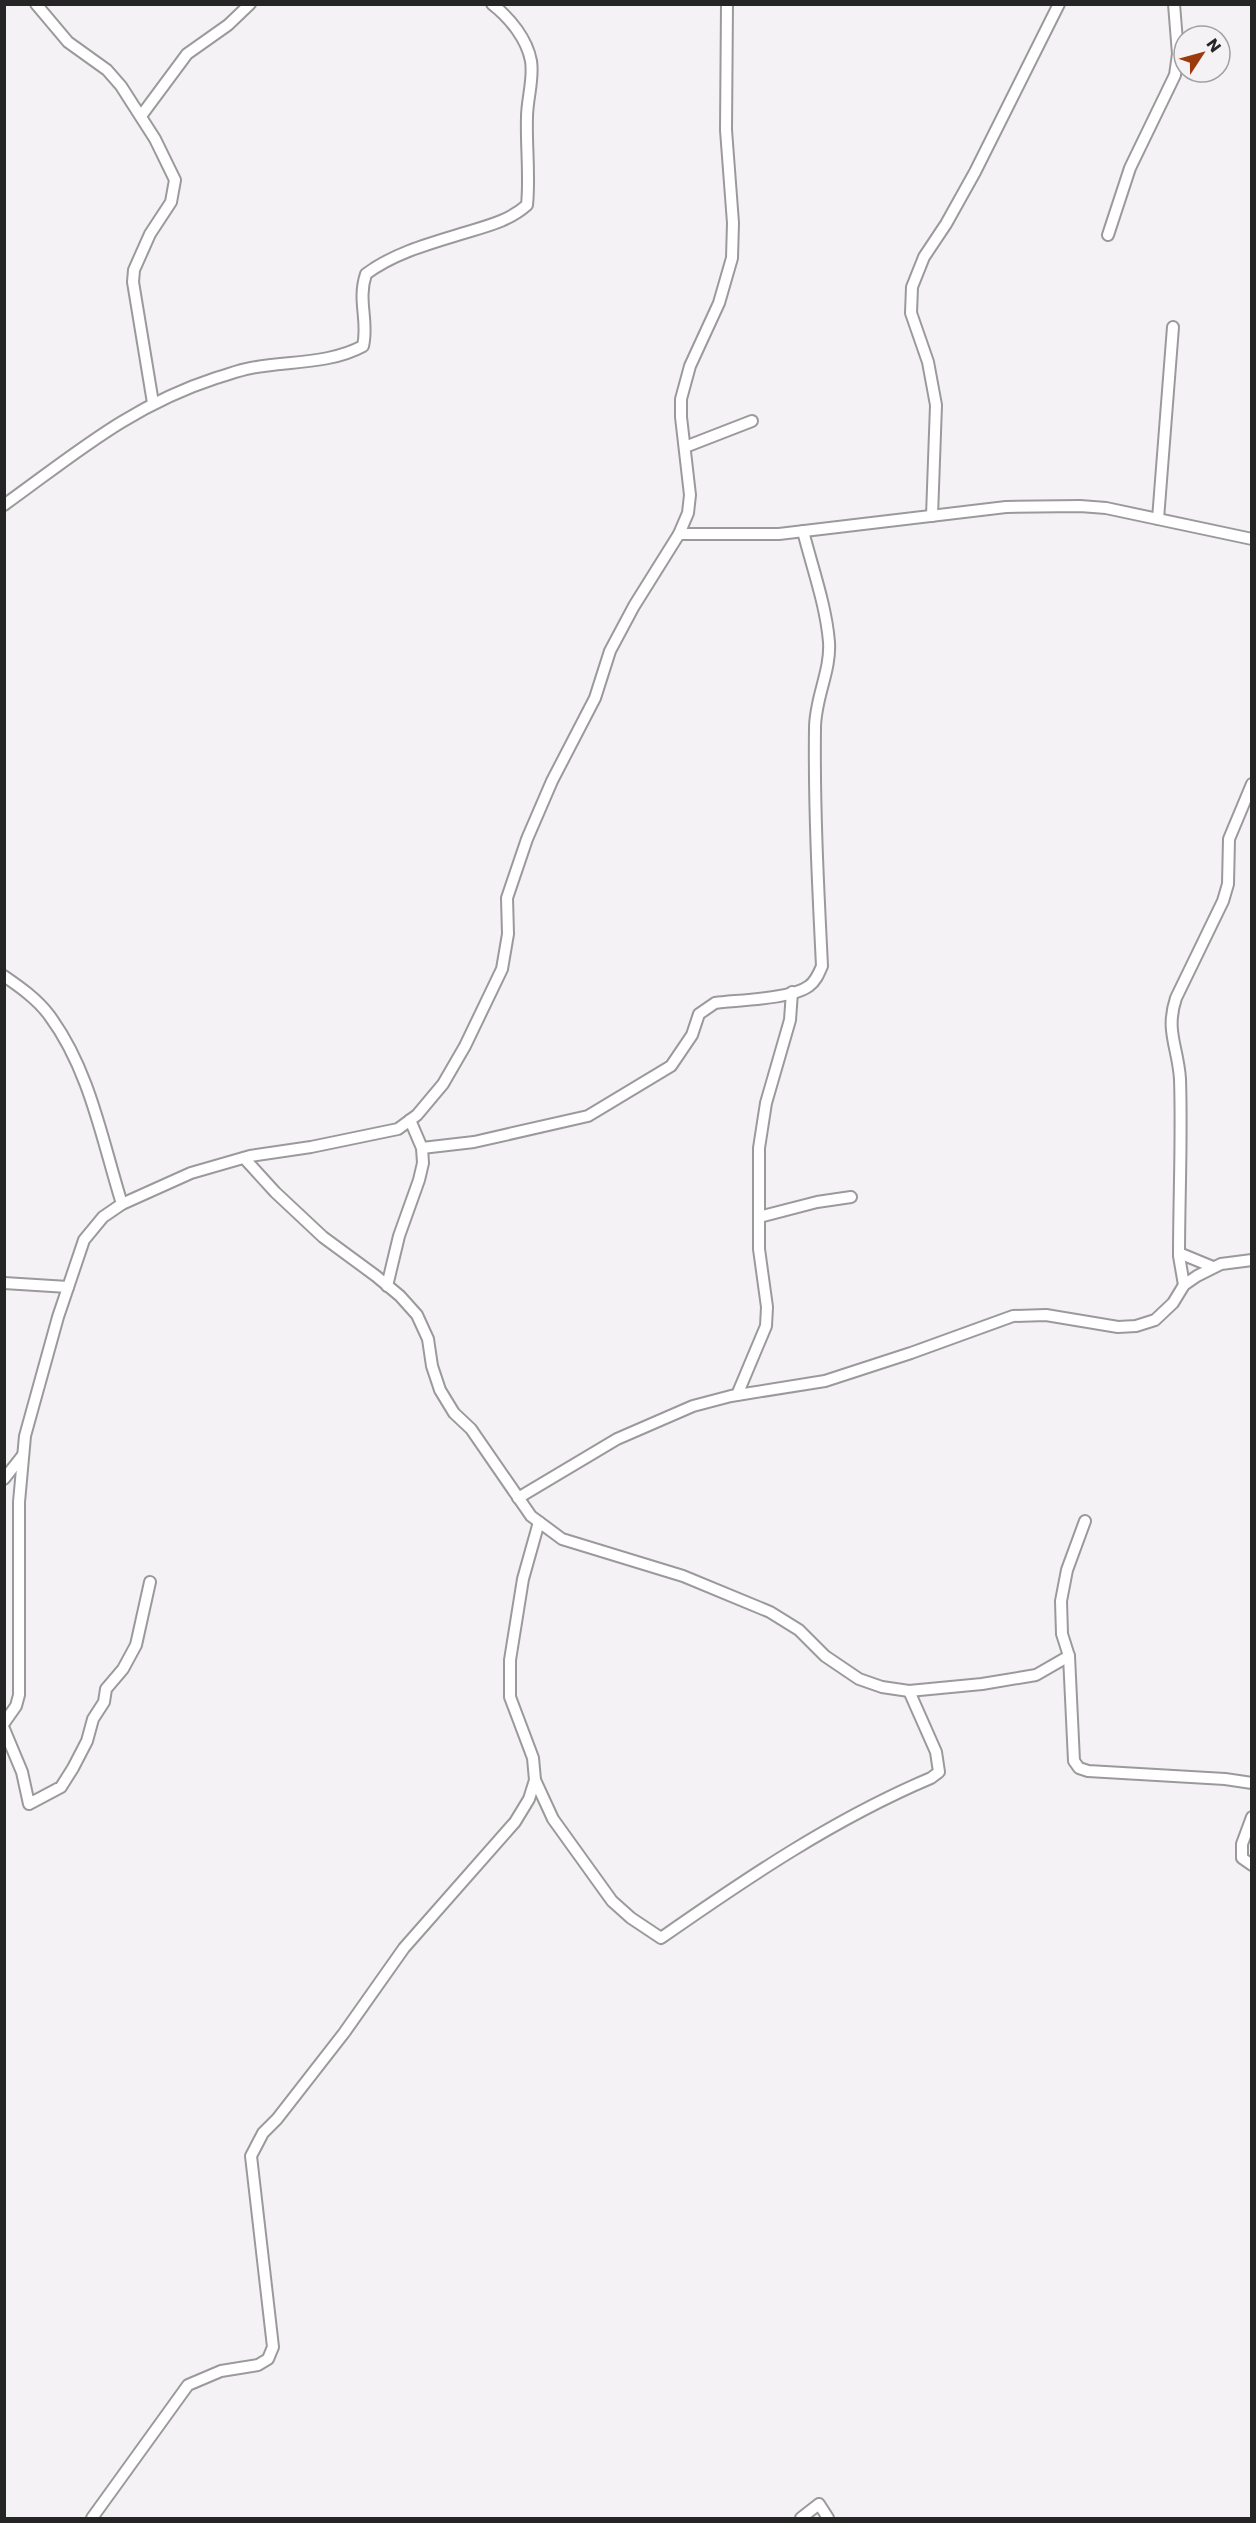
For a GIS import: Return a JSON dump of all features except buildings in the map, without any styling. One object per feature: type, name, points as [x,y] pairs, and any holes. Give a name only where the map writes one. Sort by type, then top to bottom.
[{"type":"street","points":[[36,4],[68,42],[107,70],[141,116],[175,180],[175,192],[171,202],[150,234],[134,270],[133,282],[153,404]]},
{"type":"street","points":[[141,116],[187,54],[228,25],[250,4]]},
{"type":"street","points":[[4,505],[87,442],[177,392],[251,368],[304,362],[355,351],[363,346],[366,335],[361,290],[366,273],[398,255],[501,222],[527,205],[527,114],[532,73],[531,59],[518,29],[503,12],[492,4]]},
{"type":"street","points":[[4,1723],[16,1706],[19,1695],[19,1502],[25,1436],[84,1240],[103,1217],[122,1204],[191,1173],[244,1158],[398,1129],[417,1116],[443,1084],[465,1046],[502,969],[508,934],[507,898],[526,839],[552,781],[595,698],[610,651],[633,606],[679,534],[688,513],[690,495],[681,399],[690,366],[719,303],[732,258],[733,223],[726,130],[727,4]]},
{"type":"street","points":[[932,516],[936,405],[928,362],[911,313],[912,287],[924,257],[946,224],[975,172],[1059,4]]},
{"type":"street","points":[[1108,235],[1130,168],[1175,75],[1178,54],[1174,4]]},
{"type":"street","points":[[1158,519],[1173,327]]},
{"type":"street","points":[[685,447],[752,421]]},
{"type":"street","points":[[679,534],[779,534],[1006,507],[1080,506],[1106,508],[1251,539]]},
{"type":"street","points":[[423,1148],[474,1142],[588,1116],[671,1066],[684,1050],[699,1014],[706,1007],[715,1003],[792,992],[811,985],[818,976],[822,966],[816,847],[815,727],[817,702],[829,662],[829,645],[823,608],[803,531]]},
{"type":"street","points":[[1184,1285],[1179,1253],[1179,1076],[1170,1029],[1171,1013],[1223,901],[1228,884],[1229,839],[1251,784]]},
{"type":"street","points":[[4,976],[26,992],[49,1014],[75,1056],[88,1089],[122,1204]]},
{"type":"street","points":[[737,1395],[766,1326],[767,1307],[759,1249],[759,1148],[764,1114],[790,1020],[792,992]]},
{"type":"street","points":[[387,1286],[399,1236],[419,1180],[423,1148],[410,1120]]},
{"type":"street","points":[[244,1158],[275,1192],[323,1237],[387,1286],[417,1315],[428,1339],[432,1366],[440,1390],[454,1413],[471,1429],[518,1498],[539,1522],[562,1539],[684,1576],[770,1612],[799,1630],[825,1656],[859,1679],[882,1687],[909,1691],[1036,1676],[1069,1656]]},
{"type":"street","points":[[759,1217],[817,1202],[851,1197]]},
{"type":"street","points":[[1179,1253],[1213,1267]]},
{"type":"street","points":[[518,1498],[617,1439],[693,1407],[737,1395],[825,1381],[912,1353],[1013,1316],[1046,1315],[1118,1327],[1136,1326],[1155,1320],[1173,1303],[1184,1285],[1213,1267],[1251,1260]]},
{"type":"street","points":[[4,1283],[68,1287]]},
{"type":"street","points":[[4,1479],[24,1454]]},
{"type":"street","points":[[1085,1521],[1067,1570],[1061,1601],[1062,1634],[1069,1656],[1074,1761],[1079,1768],[1089,1771],[1225,1779],[1251,1783]]},
{"type":"street","points":[[539,1522],[524,1579],[510,1660],[510,1697],[533,1758],[535,1780],[553,1819],[612,1901],[631,1918],[661,1938],[742,1881],[787,1854],[826,1831],[932,1778],[939,1772],[936,1752],[909,1691]]},
{"type":"street","points":[[4,1729],[22,1772],[29,1804],[61,1787],[87,1741],[93,1719],[104,1702],[106,1689],[123,1669],[136,1645],[150,1582]]},
{"type":"street","points":[[93,2518],[188,2385],[221,2371],[258,2365],[268,2359],[273,2347],[251,2156],[264,2133],[344,2033],[404,1948],[515,1822],[529,1799],[535,1780]]},
{"type":"street","points":[[1251,1816],[1241,1851],[1242,1858],[1251,1865]]},
{"type":"street","points":[[801,2518],[819,2504],[828,2518]]}]
